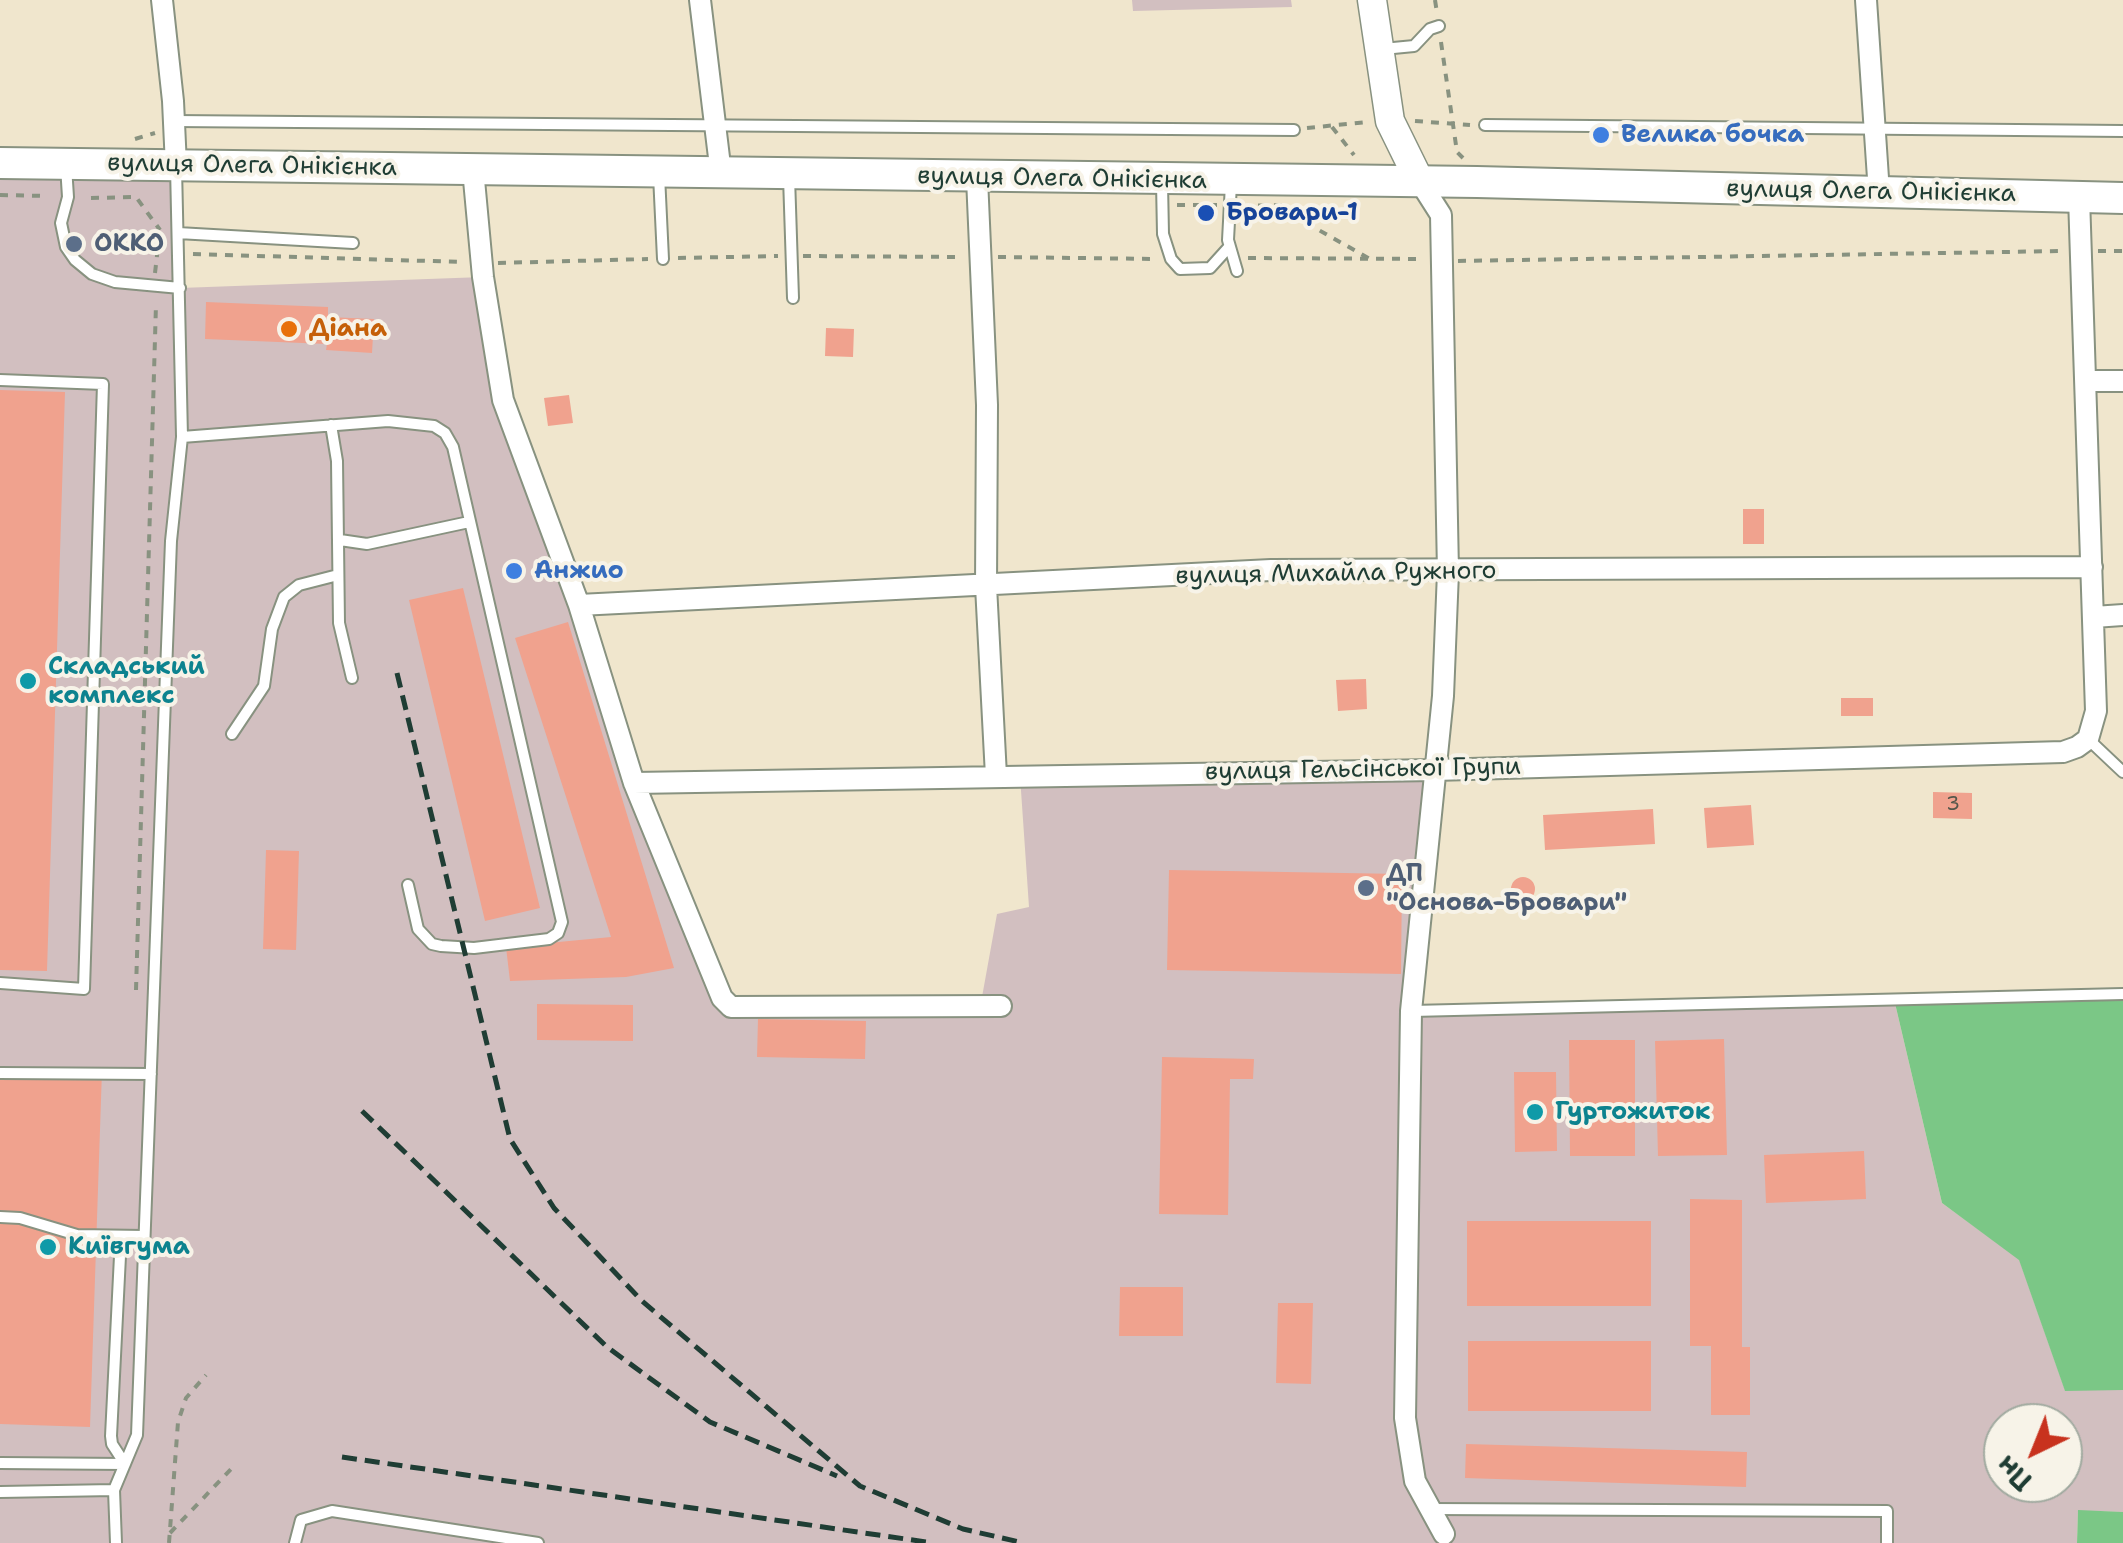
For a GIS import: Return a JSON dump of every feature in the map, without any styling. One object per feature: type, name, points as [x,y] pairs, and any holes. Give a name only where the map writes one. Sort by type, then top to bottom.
[{"type":"main road","name":"вулиця Олега Онікієнка","points":[[0,163],[1420,182],[2123,198]]},
{"type":"street","points":[[162,0],[176,166]]},
{"type":"street","points":[[700,0],[721,174]]},
{"type":"street","points":[[1372,0],[1390,121],[1441,215],[1448,572],[1444,696],[1411,1012],[1405,1418],[1416,1481],[1444,1534]]},
{"type":"street","points":[[1866,0],[1879,192]]},
{"type":"street","points":[[473,170],[481,263],[503,400],[580,605],[634,783],[722,998],[731,1007],[1001,1006]]},
{"type":"street","points":[[977,178],[988,405],[986,586],[996,776]]},
{"type":"street","points":[[2079,197],[2096,711],[2088,739]]},
{"type":"street","points":[[2087,381],[2123,381]]},
{"type":"street","name":"вулиця Михайла Ружного","points":[[580,605],[1270,570],[2092,567]]},
{"type":"street","points":[[2094,616],[2123,615]]},
{"type":"street","name":"вулиця Гельсінської Групи","points":[[634,783],[1435,770],[2063,752],[2088,739]]},
{"type":"lane","points":[[1378,50],[1414,46],[1430,28],[1439,26]]},
{"type":"lane","points":[[173,122],[1294,130]]},
{"type":"lane","points":[[1485,126],[2123,131]]},
{"type":"lane","points":[[66,163],[68,197],[62,222],[66,247],[75,260],[92,274],[115,282],[180,288]]},
{"type":"lane","points":[[116,1543],[114,1490],[137,1435],[171,541],[182,437],[180,288],[184,234],[176,166]]},
{"type":"lane","points":[[660,173],[663,259]]},
{"type":"lane","points":[[789,176],[793,298]]},
{"type":"lane","points":[[1162,180],[1163,234],[1171,258],[1180,269],[1210,268],[1230,252]]},
{"type":"lane","points":[[1231,181],[1230,252],[1237,271]]},
{"type":"lane","points":[[184,234],[354,243]]},
{"type":"lane","points":[[0,380],[103,384],[84,988],[0,983]]},
{"type":"lane","points":[[182,437],[416,422],[445,433],[453,447],[562,922],[558,933],[549,939],[474,948],[432,944],[418,929],[408,885]]},
{"type":"lane","points":[[331,425],[337,461],[339,624],[352,678]]},
{"type":"lane","points":[[340,540],[368,544],[469,522]]},
{"type":"lane","points":[[232,734],[264,686],[272,629],[284,598],[300,585],[338,575]]},
{"type":"lane","points":[[2088,739],[2123,772]]},
{"type":"lane","points":[[1411,1012],[2123,994]]},
{"type":"lane","points":[[0,1073],[151,1074]]},
{"type":"lane","points":[[0,1217],[20,1218],[77,1235],[144,1236]]},
{"type":"lane","points":[[121,1236],[111,1436],[125,1464]]},
{"type":"lane","points":[[0,1464],[125,1464]]},
{"type":"lane","points":[[0,1492],[114,1490]]},
{"type":"lane","points":[[1429,1509],[1887,1511],[1887,1543]]},
{"type":"lane","points":[[295,1543],[300,1520],[332,1511],[538,1543]]},
{"type":"path","points":[[1435,0],[1460,157],[1477,163]]},
{"type":"path","points":[[1294,130],[1372,121]]},
{"type":"path","points":[[1410,121],[1485,126]]},
{"type":"path","points":[[133,140],[173,122]]},
{"type":"path","points":[[1331,126],[1354,155]]},
{"type":"path","points":[[0,196],[46,196]]},
{"type":"path","points":[[91,198],[136,196],[162,231],[155,273]]},
{"type":"path","points":[[1276,206],[1370,259]]},
{"type":"path","points":[[184,234],[190,254],[481,263],[791,256],[1171,258]]},
{"type":"path","points":[[1456,247],[1456,262],[2123,251]]},
{"type":"path","points":[[1230,252],[1428,260]]},
{"type":"path","points":[[136,990],[156,304]]},
{"type":"path","points":[[170,1543],[178,1422],[186,1398],[206,1375]]},
{"type":"path","points":[[170,1532],[234,1466]]},
{"type":"shaded area","points":[[1132,0],[1291,0],[1292,7],[1133,11]]},
{"type":"shaded area","points":[[0,163],[176,166],[180,288],[483,277],[503,400],[722,998],[982,997],[997,914],[1029,907],[1020,776],[1435,770],[1411,1011],[1894,999],[1942,1203],[2019,1259],[2065,1390],[2123,1390],[2123,1512],[2078,1511],[2077,1543],[0,1543]]},
{"type":"green space","points":[[2123,994],[2123,1390],[2065,1391],[2019,1260],[1942,1203],[1894,999]]},
{"type":"green space","points":[[2078,1510],[2123,1512],[2123,1543],[2077,1543]]},
{"type":"building","name":"Діана","points":[[206,302],[328,307],[328,317],[374,319],[372,353],[326,350],[327,344],[205,339]]},
{"type":"building","points":[[826,328],[854,329],[853,357],[825,356]]},
{"type":"building","name":"Складський комплекс","points":[[0,390],[65,392],[47,971],[0,970]]},
{"type":"building","points":[[569,395],[573,423],[548,426],[544,398]]},
{"type":"building","points":[[1743,509],[1764,509],[1764,544],[1743,544]]},
{"type":"building","points":[[463,588],[540,908],[485,921],[409,600]]},
{"type":"building","points":[[568,622],[674,968],[626,977],[510,981],[506,947],[611,937],[515,638]]},
{"type":"building","points":[[1366,679],[1367,709],[1338,711],[1336,680]]},
{"type":"building","points":[[1841,698],[1873,698],[1873,716],[1841,716]]},
{"type":"building","points":[[1933,792],[1972,793],[1972,819],[1933,818]]},
{"type":"building","points":[[1751,805],[1754,845],[1707,848],[1704,808]]},
{"type":"building","points":[[1653,809],[1655,844],[1545,850],[1543,815]]},
{"type":"building","points":[[266,850],[299,851],[296,950],[263,949]]},
{"type":"building","points":[[1169,870],[1402,874],[1401,974],[1167,970]]},
{"type":"building","points":[[1523,877],[1532,880],[1532,898],[1523,901],[1514,898],[1511,889],[1514,880]]},
{"type":"building","points":[[537,1004],[633,1005],[633,1041],[537,1040]]},
{"type":"building","points":[[758,1019],[866,1021],[865,1059],[757,1057]]},
{"type":"building","points":[[1724,1039],[1727,1155],[1658,1156],[1655,1041]]},
{"type":"building","points":[[1569,1040],[1635,1040],[1635,1156],[1570,1156]]},
{"type":"building","points":[[1162,1057],[1254,1059],[1253,1079],[1230,1079],[1228,1215],[1159,1214]]},
{"type":"building","name":"Київгума","points":[[0,1068],[102,1070],[90,1427],[0,1424]]},
{"type":"building","name":"Гуртожиток","points":[[1514,1072],[1556,1072],[1557,1151],[1515,1152]]},
{"type":"building","points":[[1864,1151],[1866,1199],[1766,1203],[1764,1155]]},
{"type":"building","points":[[1690,1199],[1742,1200],[1742,1347],[1750,1347],[1750,1415],[1711,1415],[1711,1346],[1690,1346]]},
{"type":"building","points":[[1467,1221],[1651,1221],[1651,1306],[1467,1306]]},
{"type":"building","points":[[1120,1287],[1183,1287],[1183,1336],[1119,1336]]},
{"type":"building","points":[[1278,1303],[1313,1303],[1311,1384],[1276,1383]]},
{"type":"building","points":[[1468,1341],[1651,1341],[1651,1411],[1468,1411]]},
{"type":"building","points":[[1466,1444],[1747,1452],[1746,1487],[1465,1478]]},
{"type":"railway","points":[[397,673],[510,1139],[554,1208],[642,1301],[860,1486],[963,1529],[1024,1543]]},
{"type":"railway","points":[[362,1111],[607,1347],[710,1422],[837,1476]]},
{"type":"railway","points":[[342,1457],[933,1543]]},
{"type":"place","name":"Велика бочка","points":[[1601,135]]},
{"type":"place","name":"Бровари-1","points":[[1206,213]]},
{"type":"place","name":"ОККО","points":[[74,244]]},
{"type":"place","name":"Діана","points":[[289,329]]},
{"type":"place","name":"Анжио","points":[[514,571]]},
{"type":"place","name":"Складський комплекс","points":[[28,681]]},
{"type":"place","name":"ДП \"Основа-Бровари\"","points":[[1366,888]]},
{"type":"place","name":"Гуртожиток","points":[[1535,1112]]},
{"type":"place","name":"Київгума","points":[[48,1247]]}]
